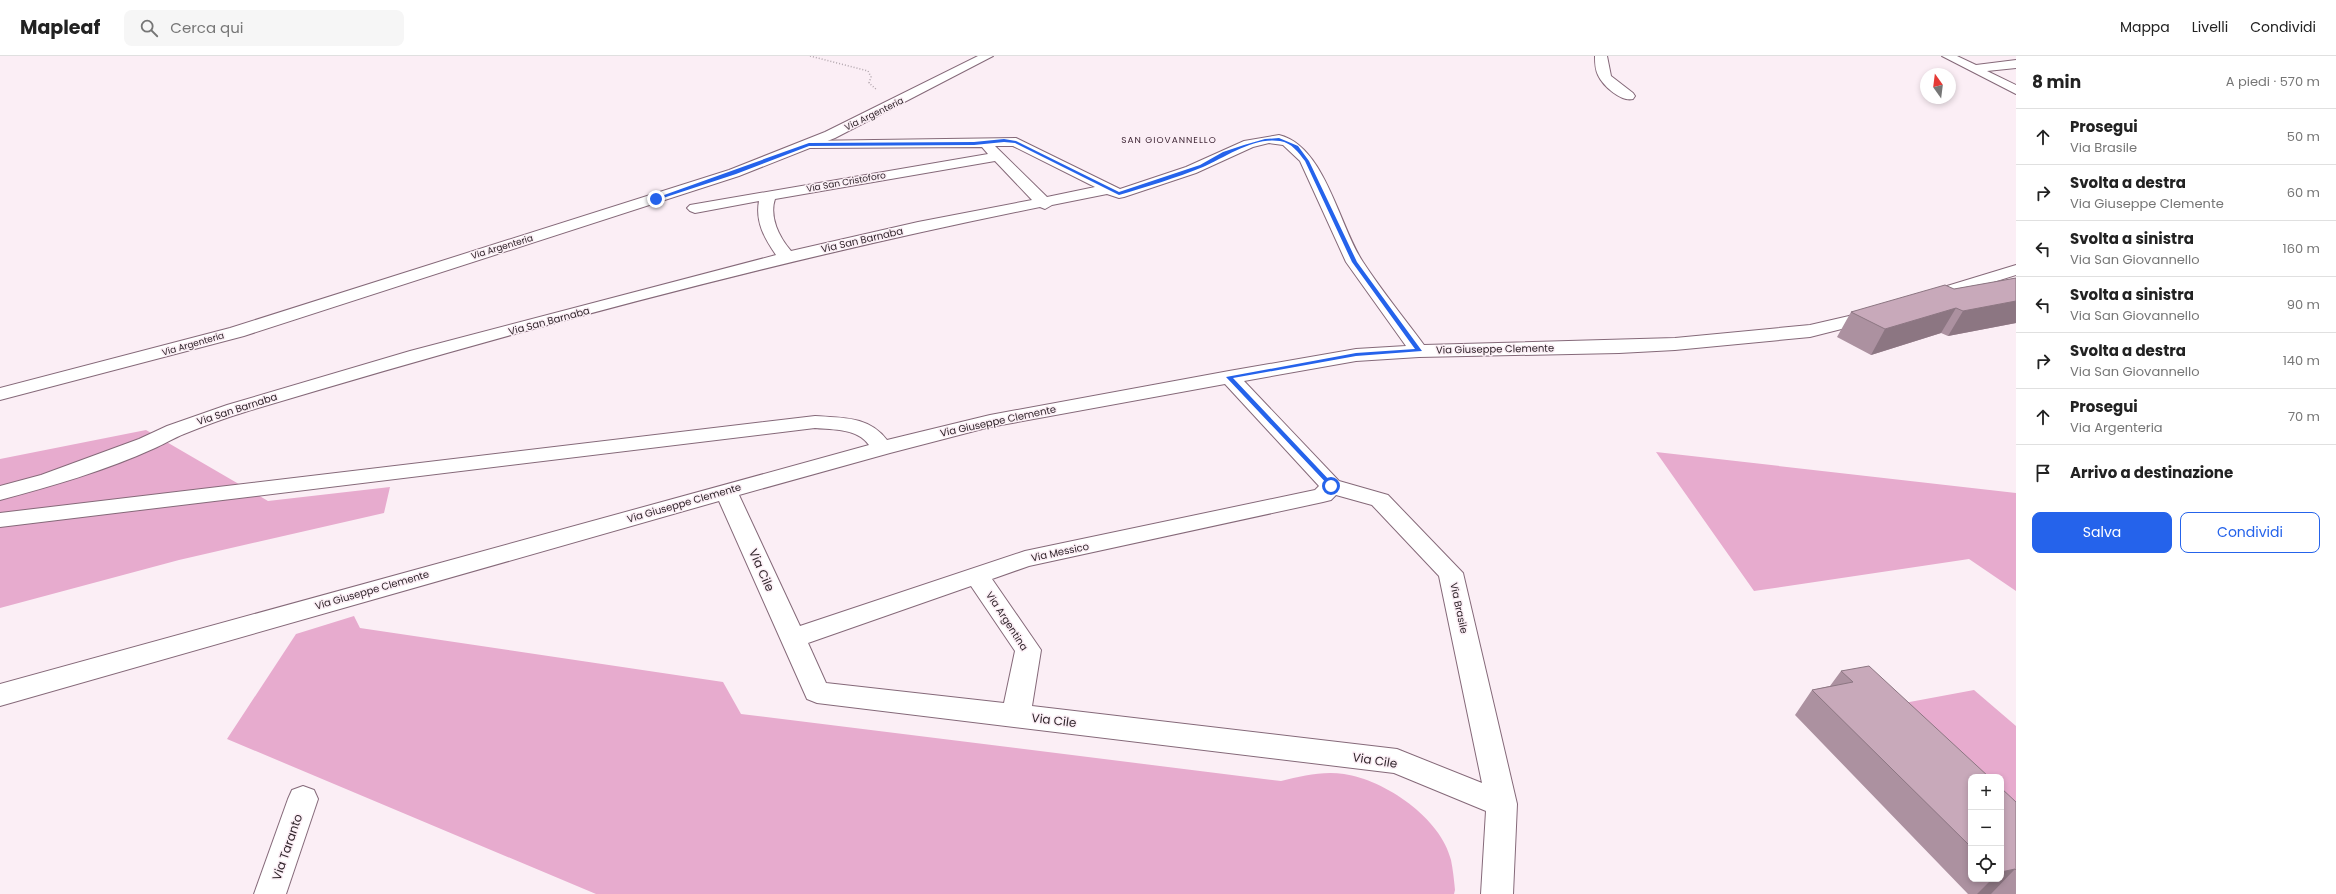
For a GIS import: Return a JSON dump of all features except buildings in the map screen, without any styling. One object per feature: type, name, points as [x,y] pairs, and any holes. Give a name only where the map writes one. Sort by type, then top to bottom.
[{"type":"street","name":"Via Argenteria","points":[[0,394],[120,364],[237,332],[734,173],[809,144],[905,99],[987,56]]},
{"type":"street","points":[[1601,56],[1601,71],[1607,82],[1629,96]]},
{"type":"street","points":[[1948,56],[2016,90]]},
{"type":"street","points":[[1974,69],[2016,64]]},
{"type":"street","points":[[809,144],[1004,141],[1024,144],[1119,194],[1201,166],[1225,153],[1245,146],[1265,140],[1279,140],[1287,142],[1297,147],[1307,161],[1354,262],[1419,351]]},
{"type":"street","points":[[985,142],[1045,204]]},
{"type":"street","name":"Via San Cristoforo","points":[[695,208],[998,156]]},
{"type":"street","name":"Via San Barnaba","points":[[0,493],[49,480],[147,444],[174,430],[234,409],[341,376],[787,257],[918,227],[1045,204],[1109,189]]},
{"type":"street","points":[[769,195],[764,206],[770,228],[776,245],[787,257]]},
{"type":"street","points":[[1915,302],[2016,270]]},
{"type":"street","name":"Via Giuseppe Clemente","points":[[0,695],[882,448],[990,420],[1356,355],[1419,351],[1619,347],[1691,342],[1810,331],[1894,309]]},
{"type":"street","points":[[1229,377],[1331,486]]},
{"type":"street","points":[[0,520],[815,422],[853,426],[872,434],[882,448]]},
{"type":"street","name":"Via Messico","points":[[792,638],[1025,559],[1323,495],[1331,486]]},
{"type":"street","name":"Via Brasile","points":[[1331,486],[1380,500],[1451,573],[1502,804],[1497,894]]},
{"type":"street","name":"Via Cile","points":[[726,492],[817,692],[1397,761],[1502,804]]},
{"type":"street","name":"Via Argentina","points":[[976,576],[1028,650],[1016,716]]},
{"type":"street","name":"Via Taranto","points":[[270,894],[303,799]]},
{"type":"path","points":[[810,56],[825,62],[860,68],[868,71],[871,77],[869,83],[873,88],[887,96],[905,99]]},
{"type":"shaded area","points":[[146,430],[268,501],[390,487],[384,513],[179,560],[0,608],[0,459]]},
{"type":"shaded area","points":[[1656,452],[2016,493],[2016,591],[1969,559],[1754,591]]},
{"type":"shaded area","points":[[354,616],[360,628],[723,682],[741,714],[1281,781],[1328,773],[1344,774],[1360,778],[1377,784],[1393,793],[1424,816],[1436,830],[1445,844],[1451,860],[1455,890],[1454,894],[596,894],[227,739],[296,634]]},
{"type":"shaded area","points":[[1974,690],[2016,726],[2016,826],[2004,815],[2004,774],[1968,774],[1888,706]]},
{"type":"district","name":"SAN GIOVANNELLO","points":[[1169,140]]},
{"type":"route","points":[[656,199],[734,173],[809,144],[1016,142],[1024,144],[1119,194],[1201,166],[1225,153],[1245,146],[1265,140],[1279,140],[1287,142],[1297,147],[1307,161],[1354,262],[1374,292],[1419,351],[1356,355],[1229,377],[1331,486]]}]
